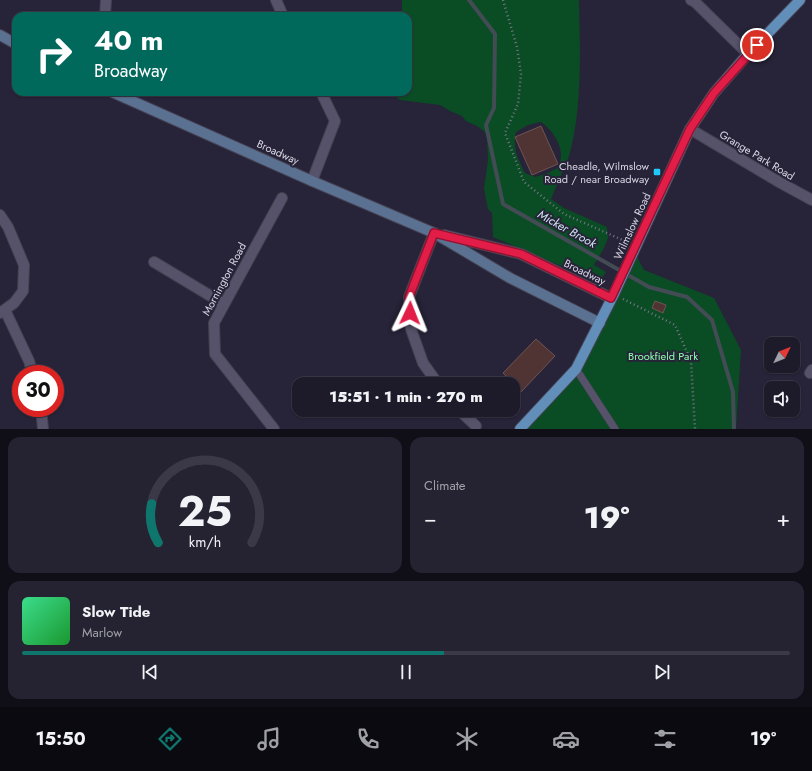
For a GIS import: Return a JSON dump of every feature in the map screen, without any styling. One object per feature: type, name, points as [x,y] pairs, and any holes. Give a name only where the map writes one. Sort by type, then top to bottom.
[{"type":"main road","name":"Wilmslow Road","points":[[520,429],[576,368],[600,323],[690,129],[714,93],[748,54],[800,0]]},
{"type":"street","points":[[105,12],[106,0]]},
{"type":"street","points":[[276,0],[282,12]]},
{"type":"street","points":[[691,0],[695,2],[748,54]]},
{"type":"street","points":[[0,35],[12,42]]},
{"type":"street","name":"Broadway","points":[[121,96],[312,181],[434,233],[510,278],[600,323]]},
{"type":"street","points":[[312,181],[334,121],[323,96]]},
{"type":"street","name":"Grange Park Road","points":[[690,129],[812,200]]},
{"type":"street","name":"Mornington Road","points":[[274,429],[215,354],[214,323],[282,198]]},
{"type":"street","points":[[0,215],[8,227],[24,265],[23,291],[14,303],[2,311],[30,365]]},
{"type":"street","points":[[433,377],[423,363],[411,329],[409,297],[434,233]]},
{"type":"street","name":"Broadway","points":[[434,233],[521,254],[614,293]]},
{"type":"street","points":[[154,262],[224,304]]},
{"type":"street","points":[[42,417],[42,429]]},
{"type":"street","points":[[466,417],[476,426]]},
{"type":"lane","points":[[576,368],[615,429]]},
{"type":"path","points":[[503,0],[517,47],[521,74],[518,104],[505,133],[524,182],[564,214],[635,248]]},
{"type":"path","points":[[614,293],[675,325],[691,361],[695,429]]},
{"type":"green space","points":[[402,0],[579,0],[579,82],[576,124],[567,163],[551,199],[564,208],[607,227],[608,238],[594,265],[606,272],[601,279],[592,279],[493,237],[492,213],[488,209],[484,189],[488,160],[487,138],[485,132],[466,121],[462,116],[440,105],[400,100],[395,96],[412,96],[412,12],[402,12]],"holes":[[[541,122],[551,132],[559,144],[561,154],[559,167],[548,173],[535,177],[525,173],[515,148],[516,132],[528,125]]]},
{"type":"green space","name":"Brookfield Park","points":[[634,251],[644,270],[714,298],[741,350],[736,429],[520,429],[576,369]]},
{"type":"building","points":[[541,126],[558,164],[532,175],[515,137]]},
{"type":"building","points":[[655,301],[666,305],[663,313],[652,308]]},
{"type":"building","points":[[536,339],[555,356],[521,392],[520,377],[507,377],[503,373]]},
{"type":"waterway","name":"Micker Brook","points":[[469,0],[495,34],[494,108],[486,125],[503,204],[649,287],[687,297],[712,320],[733,392],[734,429]]},
{"type":"place","name":"Cheadle, Wilmslow Road / near Broadway","points":[[657,172]]},
{"type":"route","points":[[410,313],[409,297],[434,233],[521,254],[611,298],[690,129],[714,93],[757,45]]}]
